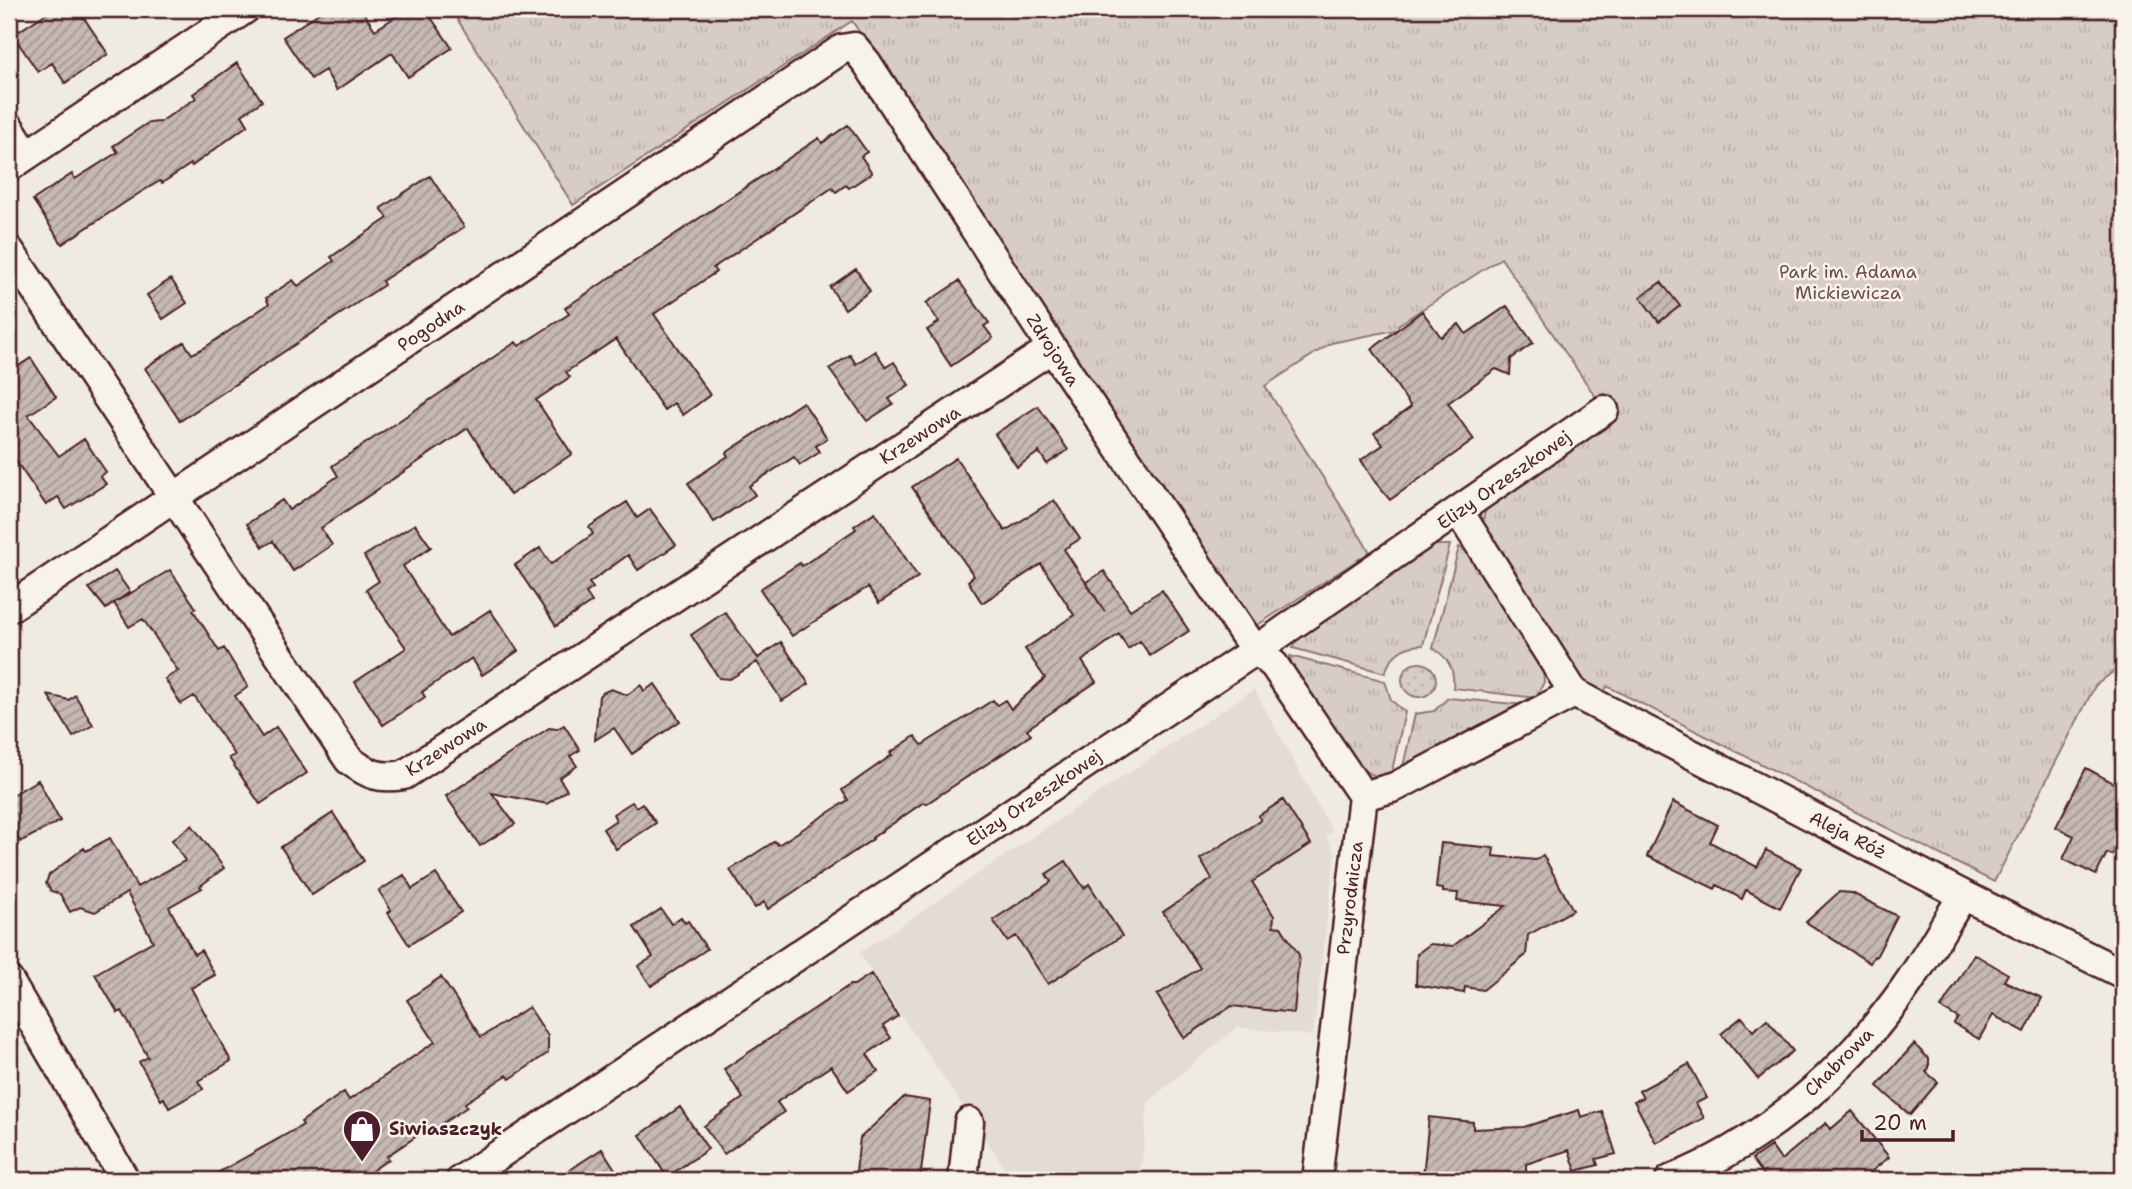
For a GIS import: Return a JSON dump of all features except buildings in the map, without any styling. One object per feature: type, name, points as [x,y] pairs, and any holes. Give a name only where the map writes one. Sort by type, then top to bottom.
[{"type":"street","points":[[9,127],[18,161],[245,9]]},
{"type":"street","name":"Zdrojowa","points":[[854,47],[867,62],[1052,348],[1256,650]]},
{"type":"street","name":"Pogodna","points":[[9,608],[842,49],[854,47]]},
{"type":"street","name":"Krzewowa","points":[[9,250],[349,760],[363,771],[383,778],[404,775],[1052,348]]},
{"type":"street","name":"Elizy Orzeszkowej","points":[[461,1180],[1256,650],[1604,410]]},
{"type":"street","points":[[1256,650],[1274,665],[1363,796],[1395,788],[1574,693],[1459,512]]},
{"type":"street","name":"Aleja Róż","points":[[1574,693],[1963,895],[2123,974]]},
{"type":"street","name":"Przyrodnicza","points":[[1317,1180],[1363,796]]},
{"type":"street","name":"Chabrowa","points":[[1670,1180],[1731,1150],[1791,1109],[1853,1053],[1889,1010],[1963,895]]},
{"type":"street","points":[[9,981],[125,1180]]},
{"type":"street","points":[[962,1180],[969,1122]]},
{"type":"shaded area","points":[[1254,689],[1332,831],[1326,836],[1335,853],[1313,1036],[1237,1027],[1148,1102],[1140,1180],[1013,1180],[859,953]]},
{"type":"green space","name":"Park im. Adama Mickiewicza","points":[[451,9],[2123,9],[2123,664],[2095,686],[1994,882],[1607,686],[1603,695],[1575,671],[1483,527],[1489,502],[1608,415],[1501,258],[1398,325],[1400,329],[1331,343],[1265,386],[1370,552],[1256,626],[852,21],[573,205]]},
{"type":"green space","points":[[1435,545],[1450,545],[1423,645],[1399,652],[1385,673],[1293,648],[1298,637]]},
{"type":"green space","points":[[1459,547],[1470,553],[1543,668],[1544,682],[1536,698],[1453,688],[1450,665],[1433,648]]},
{"type":"green space","points":[[1290,656],[1385,681],[1391,700],[1405,712],[1391,775],[1376,776],[1362,770],[1292,667]]},
{"type":"green space","points":[[1419,663],[1431,668],[1436,680],[1431,692],[1419,697],[1407,692],[1402,680],[1407,668]]},
{"type":"green space","points":[[1448,698],[1525,705],[1402,771],[1415,714],[1434,711]]},
{"type":"place","name":"Siwiaszczyk","points":[[362,1163]]}]
